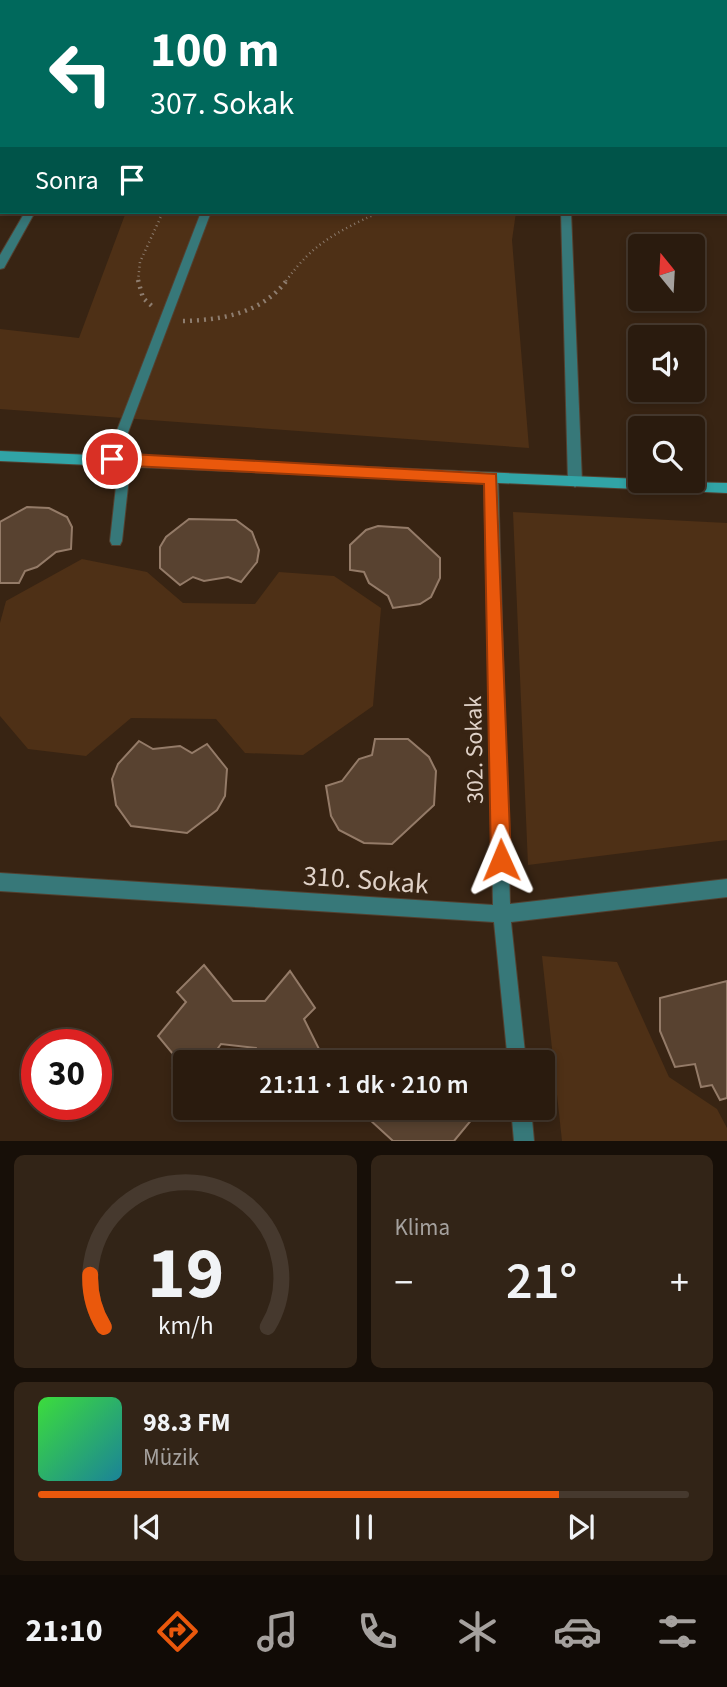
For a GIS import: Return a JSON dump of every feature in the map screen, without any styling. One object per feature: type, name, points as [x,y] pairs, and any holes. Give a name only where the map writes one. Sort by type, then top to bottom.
[{"type":"street","points":[[0,265],[29,214]]},
{"type":"street","points":[[566,214],[575,482]]},
{"type":"street","points":[[0,456],[118,459],[491,479],[727,488]]},
{"type":"street","name":"302. Sokak","points":[[491,479],[502,914],[516,1050]]},
{"type":"street","name":"310. Sokak","points":[[0,882],[502,914],[727,888]]},
{"type":"street","points":[[522,1120],[524,1141]]},
{"type":"lane","points":[[116,541],[118,459],[165,316],[205,214]]},
{"type":"path","points":[[162,214],[137,272],[135,284],[141,300],[165,316],[183,321],[206,320],[259,307],[281,288],[300,261],[314,247],[375,214]]},
{"type":"shaded area","points":[[125,214],[516,214],[512,240],[529,448],[0,409],[0,329],[79,338]]},
{"type":"shaded area","points":[[513,512],[727,523],[727,840],[528,865]]},
{"type":"shaded area","points":[[82,559],[147,572],[183,603],[255,604],[279,572],[334,576],[381,608],[373,706],[303,755],[245,753],[216,719],[131,718],[86,756],[28,749],[0,716],[0,623],[6,601]]},
{"type":"shaded area","points":[[542,956],[617,962],[669,1077],[717,1109],[727,1128],[727,1141],[562,1141],[555,1050],[552,1050]]},
{"type":"building","points":[[27,507],[49,508],[67,517],[72,527],[71,549],[56,552],[37,567],[25,571],[19,583],[0,583],[0,522]]},
{"type":"building","points":[[189,519],[236,520],[252,532],[259,550],[257,562],[241,582],[228,577],[204,581],[193,577],[180,585],[160,568],[160,547],[166,537]]},
{"type":"building","points":[[378,526],[408,528],[440,558],[440,578],[431,597],[420,604],[393,608],[388,596],[369,583],[364,572],[350,570],[350,545],[366,530]]},
{"type":"building","points":[[375,739],[408,739],[429,757],[436,771],[434,805],[392,844],[364,843],[339,830],[331,816],[326,786],[342,781],[359,759],[372,755]]},
{"type":"building","points":[[139,741],[153,749],[180,746],[192,753],[207,744],[227,769],[225,796],[217,810],[187,833],[131,826],[116,805],[112,779],[118,764]]},
{"type":"building","points":[[204,965],[233,1001],[265,1001],[290,971],[315,1008],[304,1019],[319,1049],[257,1050],[221,1044],[217,1050],[173,1050],[173,1054],[158,1036],[186,1002],[177,992]]},
{"type":"building","points":[[727,981],[727,1098],[720,1100],[712,1085],[701,1087],[695,1064],[675,1067],[660,1031],[660,998]]},
{"type":"building","points":[[370,1120],[471,1120],[454,1141],[393,1141]]},
{"type":"route","points":[[112,459],[491,479],[501,860]]}]
